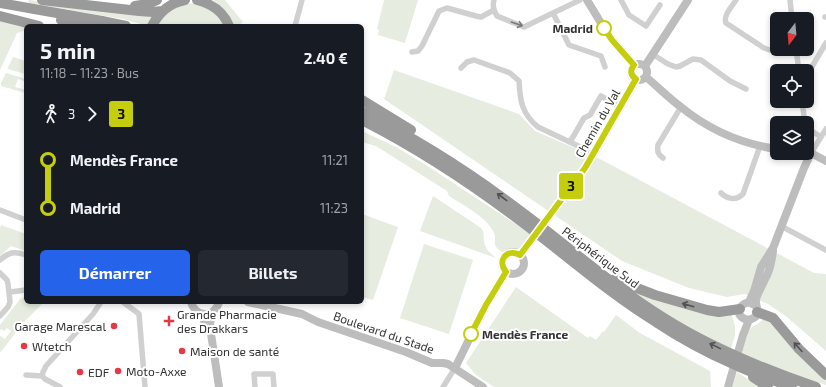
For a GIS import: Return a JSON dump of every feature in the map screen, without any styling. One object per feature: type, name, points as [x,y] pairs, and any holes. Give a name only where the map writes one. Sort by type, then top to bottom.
[{"type":"highway","points":[[42,0],[153,12],[162,11]]},
{"type":"highway","points":[[126,9],[157,0]]},
{"type":"highway","points":[[153,24],[162,11],[180,1]]},
{"type":"highway","points":[[202,1],[219,10],[228,24]]},
{"type":"highway","points":[[0,3],[116,24]]},
{"type":"highway","points":[[0,10],[80,24]]},
{"type":"highway","points":[[0,16],[31,24]]},
{"type":"highway","points":[[364,101],[414,132],[421,148],[405,148],[364,128]]},
{"type":"highway","name":"Périphérique Sud","points":[[364,113],[421,148],[473,177],[500,195],[588,264],[663,318],[688,333],[733,355],[816,387]]},
{"type":"highway","name":"Périphérique Sud","points":[[364,121],[421,148],[518,219],[626,303],[655,322],[734,365],[792,387]]},
{"type":"highway","points":[[588,264],[629,286],[671,300],[719,312],[744,315]]},
{"type":"highway","points":[[754,307],[773,318],[799,349],[826,374]]},
{"type":"highway","points":[[734,365],[768,387]]},
{"type":"street","points":[[296,24],[302,0]]},
{"type":"street","points":[[494,0],[493,6],[497,16],[501,19],[524,27],[580,0]]},
{"type":"street","points":[[587,0],[607,33],[634,65]]},
{"type":"street","points":[[621,0],[629,15],[646,26],[660,5]]},
{"type":"street","points":[[645,66],[688,0]]},
{"type":"street","points":[[736,0],[726,15],[724,20],[726,23],[764,48],[770,50]]},
{"type":"street","points":[[790,0],[791,12]]},
{"type":"street","points":[[412,52],[418,51],[422,46],[439,11],[446,8],[481,17],[494,10]]},
{"type":"street","points":[[553,13],[569,45],[600,56],[605,67]]},
{"type":"street","points":[[814,64],[826,43]]},
{"type":"street","points":[[652,54],[676,67],[693,59],[701,60],[730,81],[746,89]]},
{"type":"street","points":[[461,68],[467,62],[474,60],[510,73],[520,81],[520,97],[525,112],[532,122],[538,127],[593,154]]},
{"type":"street","points":[[641,63],[645,66],[648,72],[646,77],[641,80],[634,78],[631,73],[632,67],[641,63]]},
{"type":"street","points":[[646,77],[693,116],[718,130],[746,142],[770,148]]},
{"type":"street","name":"Chemin du Val","points":[[506,272],[516,274],[521,271],[524,261],[520,255],[585,168],[636,79]]},
{"type":"street","points":[[570,142],[584,118],[590,115],[601,96],[620,107]]},
{"type":"street","points":[[663,158],[658,153],[658,145],[681,107]]},
{"type":"street","points":[[814,146],[826,129]]},
{"type":"street","points":[[814,132],[821,137]]},
{"type":"street","points":[[721,192],[724,196],[730,199],[740,197],[743,194],[760,146]]},
{"type":"street","points":[[814,155],[826,161]]},
{"type":"street","points":[[744,315],[756,317],[754,307],[756,285],[761,268],[773,248],[807,160]]},
{"type":"street","points":[[0,210],[24,219]]},
{"type":"street","points":[[781,226],[826,250]]},
{"type":"street","points":[[0,260],[7,254],[18,252],[24,254]]},
{"type":"street","points":[[443,387],[455,368],[486,305],[506,272],[502,264],[503,259],[510,253],[520,255]]},
{"type":"street","points":[[0,273],[7,280],[10,292],[10,302],[0,316]]},
{"type":"street","points":[[10,292],[24,290]]},
{"type":"street","points":[[42,376],[46,366],[100,304]]},
{"type":"street","points":[[126,304],[139,314],[144,387]]},
{"type":"street","points":[[192,304],[194,310],[202,314],[211,313]]},
{"type":"street","points":[[218,304],[211,313],[210,327],[219,387]]},
{"type":"street","name":"Boulevard du Stade","points":[[257,304],[302,314],[318,322],[406,352],[432,363],[448,364],[483,387]]},
{"type":"street","points":[[728,384],[742,335],[744,304],[754,307]]},
{"type":"street","points":[[202,314],[207,328],[214,387]]},
{"type":"street","points":[[255,387],[254,374],[273,374],[274,387]]},
{"type":"street","points":[[26,375],[42,376],[60,387]]},
{"type":"shaded area","points":[[213,0],[225,0],[243,22],[240,24],[233,24],[229,16]]},
{"type":"shaded area","points":[[384,0],[418,0],[405,43],[378,35],[379,30],[377,29]]},
{"type":"shaded area","points":[[28,1],[153,16],[149,24],[141,24],[123,19],[29,3]]},
{"type":"shaded area","points":[[194,3],[216,12],[224,24],[158,24],[164,16],[182,5]]},
{"type":"shaded area","points":[[0,20],[24,26],[24,31],[17,33],[0,70]]},
{"type":"shaded area","points":[[13,57],[24,60],[24,74],[8,69]]},
{"type":"shaded area","points":[[394,70],[519,114],[535,131],[600,159],[814,273],[826,274],[826,351],[787,317],[768,304],[745,294],[727,297],[689,288],[622,261],[384,99]]},
{"type":"shaded area","points":[[6,73],[24,78],[24,81],[18,79],[15,87],[24,89],[24,92],[1,86]]},
{"type":"shaded area","points":[[364,132],[396,147],[426,165],[531,234],[522,247],[504,253],[496,247],[495,234],[485,220],[449,196],[447,191],[376,146],[364,143]]},
{"type":"shaded area","points":[[433,196],[481,228],[485,246],[496,258],[420,231]]},
{"type":"shaded area","points":[[364,215],[398,227],[373,300],[364,298]]},
{"type":"shaded area","points":[[1,225],[24,233],[24,250],[11,246],[0,256]]},
{"type":"shaded area","points":[[424,244],[473,260],[449,334],[400,318]]},
{"type":"shaded area","points":[[516,287],[588,338],[590,336],[596,340],[603,331],[604,332],[616,315],[640,333],[710,371],[711,387],[494,387],[475,374],[466,363]]},
{"type":"shaded area","points":[[632,291],[731,313],[735,326],[735,335],[731,349],[668,315]]},
{"type":"shaded area","points":[[24,296],[24,304],[42,304],[23,323],[0,353],[0,336],[5,339],[11,331],[7,328],[4,331],[1,329],[0,331],[0,325],[21,298],[22,299]]},
{"type":"shaded area","points":[[767,317],[826,377],[826,385],[778,369],[742,354],[749,331],[752,327]]},
{"type":"shaded area","points":[[737,372],[760,387],[732,387]]},
{"type":"bus line","name":"3","points":[[471,334],[506,272],[502,264],[503,259],[510,253],[520,255],[569,190],[585,168],[636,79],[631,73],[634,65],[612,40],[604,28]]},
{"type":"place","name":"Madrid","points":[[604,28]]},
{"type":"place","name":"Grande Pharmacie des Drakkars","points":[[169,321]]},
{"type":"place","name":"Garage Marescal","points":[[114,326]]},
{"type":"place","name":"Mendès France","points":[[471,334]]},
{"type":"place","name":"Wtetch","points":[[24,346]]},
{"type":"place","name":"Maison de santé","points":[[182,351]]},
{"type":"place","name":"Moto-Axxe","points":[[118,371]]},
{"type":"place","name":"EDF","points":[[80,372]]}]
